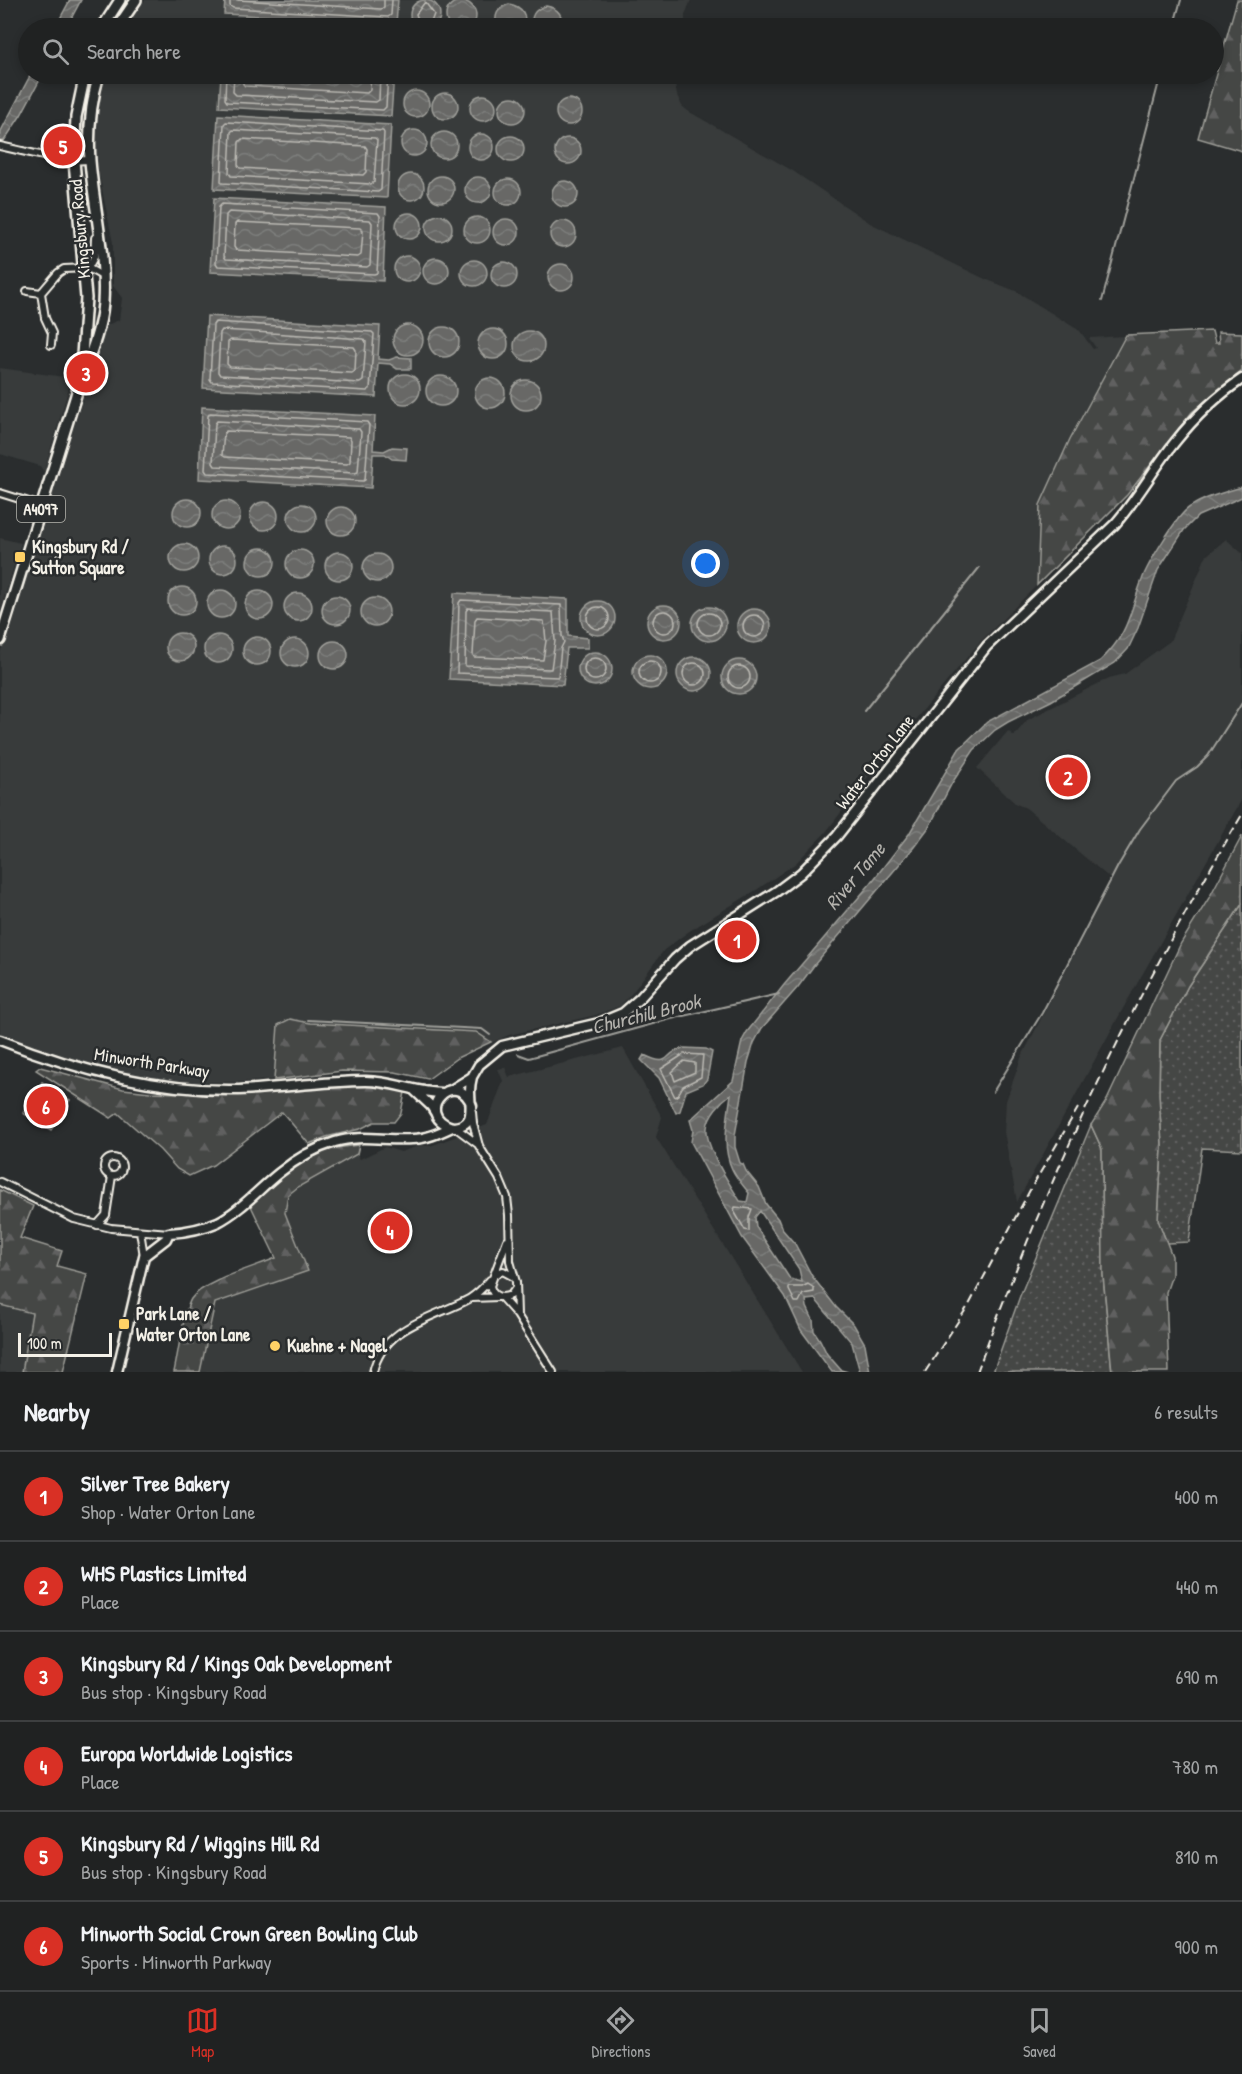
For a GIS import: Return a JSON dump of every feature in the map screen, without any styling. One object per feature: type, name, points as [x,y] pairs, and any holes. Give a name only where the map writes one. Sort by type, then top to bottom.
[{"type":"main road","points":[[108,18],[120,0]]},
{"type":"main road","points":[[124,18],[136,0]]},
{"type":"main road","name":"Kingsbury Road","points":[[81,379],[86,268],[74,161],[76,117],[83,84]]},
{"type":"main road","name":"Kingsbury Road","points":[[0,640],[94,344],[103,304],[100,243],[90,160],[90,120],[96,84]]},
{"type":"main road","points":[[86,298],[95,305],[103,304]]},
{"type":"main road","points":[[81,361],[87,344],[90,314],[103,304]]},
{"type":"street","points":[[2,146],[7,149],[74,161],[90,160]]},
{"type":"street","points":[[86,268],[94,257],[96,244],[93,218],[95,204]]},
{"type":"street","points":[[51,345],[52,333],[45,318],[41,293],[64,269],[86,268],[102,276]]},
{"type":"street","points":[[27,291],[41,293]]},
{"type":"street","name":"Water Orton Lane","points":[[447,1091],[472,1077],[479,1065],[502,1046],[599,1023],[623,1013],[632,1007],[675,959],[690,946],[777,891],[801,873],[837,836],[987,646],[1115,524],[1192,422],[1242,379]]},
{"type":"street","points":[[0,493],[42,506]]},
{"type":"street","name":"Minworth Parkway","points":[[0,1040],[75,1068],[181,1088],[239,1090],[369,1081],[425,1092],[447,1091]]},
{"type":"street","points":[[472,1077],[470,1091],[473,1123],[479,1146]]},
{"type":"street","points":[[412,1088],[426,1101],[444,1125],[463,1131],[479,1146],[499,1178],[507,1197],[510,1261],[516,1287],[517,1315]]},
{"type":"street","points":[[0,1182],[74,1219],[111,1228],[169,1233],[194,1230],[217,1222],[246,1202],[296,1160],[334,1142],[373,1138],[414,1139],[431,1136],[454,1128],[469,1119],[472,1108],[469,1098],[463,1092],[447,1091],[437,1099],[436,1127],[431,1136]]},
{"type":"street","points":[[111,1228],[106,1215],[112,1176]]},
{"type":"street","points":[[97,1225],[106,1215]]},
{"type":"street","points":[[117,1372],[144,1256],[140,1231]]},
{"type":"street","points":[[144,1256],[166,1239],[169,1233]]},
{"type":"street","points":[[508,1237],[491,1278],[491,1291],[517,1315],[553,1372]]},
{"type":"street","points":[[373,1372],[382,1350],[408,1326],[471,1298],[491,1278],[503,1271],[514,1277]]},
{"type":"street","points":[[471,1298],[511,1295],[516,1287]]},
{"type":"shaded area","points":[[145,0],[691,0],[685,18],[132,18]]},
{"type":"shaded area","points":[[104,84],[675,84],[682,106],[688,111],[793,171],[870,223],[985,279],[1016,291],[1080,331],[1093,349],[1096,348],[1089,338],[1212,331],[1214,343],[1219,343],[1218,332],[1242,333],[1242,371],[1192,412],[1127,495],[980,642],[875,768],[826,832],[796,863],[688,932],[664,950],[620,1006],[596,1015],[509,1035],[457,1058],[428,1079],[395,1072],[369,1070],[244,1082],[184,1082],[131,1075],[77,1064],[0,1035],[0,654],[107,325],[119,320],[122,298],[113,286],[113,243],[97,165],[95,122]]},
{"type":"shaded area","points":[[0,368],[72,378],[44,472],[40,466],[0,454]]},
{"type":"shaded area","points":[[0,538],[21,543],[0,612]]},
{"type":"shaded area","points":[[1226,539],[1242,553],[1242,799],[1017,1202],[1004,1132],[1006,1101],[1021,1058],[1112,880],[1026,808],[1016,804],[977,768],[1008,731],[1014,736],[1027,720],[1109,678],[1125,674],[1170,641],[1206,556]]},
{"type":"shaded area","points":[[623,1048],[662,1117],[656,1137],[802,1372],[200,1372],[214,1303],[308,1271],[285,1213],[289,1195],[298,1187],[357,1154],[360,1159],[385,1147],[401,1152],[421,1145],[430,1146],[487,1125],[503,1081],[498,1069],[505,1067],[509,1077]]},
{"type":"shaded area","points":[[0,1305],[32,1312],[22,1372],[0,1372]]},
{"type":"green space","points":[[1237,0],[1242,0],[1242,151],[1198,138],[1213,84],[1224,84],[1224,46]]},
{"type":"green space","points":[[1212,331],[1215,343],[1219,343],[1218,332],[1242,333],[1242,371],[1192,412],[1127,495],[1037,585],[1040,505],[1070,439],[1126,335]]},
{"type":"green space","points":[[1242,836],[1242,904],[1188,986],[1160,1040],[1159,1094],[1162,1146],[1158,1220],[1172,1256],[1172,1275],[1166,1292],[1169,1372],[1112,1372],[1103,1275],[1102,1149],[1091,1125],[1107,1100],[1181,943],[1209,898]]},
{"type":"green space","points":[[1242,904],[1242,1150],[1202,1148],[1189,1242],[1167,1243],[1158,1221],[1162,1146],[1159,1094],[1160,1040],[1188,986]]},
{"type":"green space","points":[[290,1019],[310,1023],[476,1032],[491,1042],[457,1058],[428,1079],[395,1072],[342,1071],[274,1080],[278,1025]]},
{"type":"green space","points":[[40,1067],[123,1089],[150,1092],[243,1095],[370,1084],[405,1092],[401,1113],[394,1122],[374,1122],[360,1129],[326,1137],[309,1144],[282,1112],[213,1165],[189,1176],[177,1169],[160,1150],[118,1113],[111,1118],[36,1070]]},
{"type":"green space","points":[[42,1082],[70,1100],[51,1130],[23,1113]]},
{"type":"green space","points":[[1091,1125],[1102,1149],[1103,1275],[1112,1372],[993,1372],[1020,1296]]},
{"type":"green space","points":[[359,1145],[357,1154],[288,1195],[285,1213],[308,1271],[215,1303],[200,1372],[174,1372],[188,1305],[197,1292],[218,1280],[276,1258],[250,1204],[308,1158],[331,1149]]},
{"type":"green space","points":[[0,1190],[33,1206],[20,1238],[62,1251],[57,1266],[87,1274],[63,1372],[22,1372],[32,1313],[0,1305]]},
{"type":"water","points":[[70,0],[81,0],[71,18],[60,18]]},
{"type":"water","points":[[225,0],[398,0],[396,18],[300,18],[224,14]]},
{"type":"water","points":[[419,1],[431,1],[439,9],[440,18],[410,18],[411,9]]},
{"type":"water","points":[[455,2],[467,2],[475,10],[476,18],[446,18],[447,10]]},
{"type":"water","points":[[509,4],[518,7],[525,18],[496,18],[502,7]]},
{"type":"water","points":[[546,6],[554,9],[562,18],[533,18],[538,9]]},
{"type":"water","points":[[26,84],[38,84],[0,147],[1,131]]},
{"type":"water","points":[[220,84],[393,84],[391,116],[219,107]]},
{"type":"water","points":[[416,91],[425,95],[429,104],[425,113],[416,117],[407,113],[403,104],[407,95]]},
{"type":"water","points":[[445,93],[454,97],[458,106],[454,115],[445,119],[436,115],[432,106],[436,97]]},
{"type":"water","points":[[483,95],[492,99],[496,108],[492,117],[483,121],[474,117],[470,108],[474,99]]},
{"type":"water","points":[[512,97],[521,101],[525,110],[521,119],[512,123],[503,119],[499,110],[503,101]]},
{"type":"water","points":[[569,99],[578,103],[582,112],[578,121],[569,125],[560,121],[556,112],[560,103]]},
{"type":"water","points":[[218,115],[391,125],[387,198],[214,189]]},
{"type":"water","points":[[414,130],[423,134],[427,143],[423,152],[414,156],[405,152],[401,143],[405,134]]},
{"type":"water","points":[[444,132],[453,136],[457,145],[453,154],[444,158],[435,154],[431,145],[435,136]]},
{"type":"water","points":[[481,134],[490,138],[494,147],[490,156],[481,160],[472,156],[468,147],[472,138]]},
{"type":"water","points":[[511,136],[520,140],[524,149],[520,158],[511,162],[502,158],[498,149],[502,140]]},
{"type":"water","points":[[568,138],[577,142],[581,151],[577,160],[568,164],[559,160],[555,151],[559,142]]},
{"type":"water","points":[[411,174],[420,178],[424,187],[420,196],[411,200],[402,196],[398,187],[402,178]]},
{"type":"water","points":[[441,176],[450,180],[454,189],[450,198],[441,202],[432,198],[428,189],[432,180]]},
{"type":"water","points":[[478,177],[487,181],[491,190],[487,199],[478,203],[469,199],[465,190],[469,181]]},
{"type":"water","points":[[508,179],[517,183],[521,192],[517,201],[508,205],[499,201],[495,192],[499,183]]},
{"type":"water","points":[[565,181],[574,185],[578,194],[574,203],[565,207],[556,203],[552,194],[556,185]]},
{"type":"water","points":[[214,198],[386,207],[383,281],[210,272]]},
{"type":"water","points":[[409,213],[418,217],[422,226],[418,235],[409,239],[400,235],[396,226],[400,217]]},
{"type":"water","points":[[439,215],[448,219],[452,228],[448,237],[439,241],[430,237],[426,228],[430,219]]},
{"type":"water","points":[[477,217],[486,221],[490,230],[486,239],[477,243],[468,239],[464,230],[468,221]]},
{"type":"water","points":[[506,219],[515,223],[519,232],[515,241],[506,245],[497,241],[493,232],[497,223]]},
{"type":"water","points":[[563,221],[572,225],[576,234],[572,243],[563,247],[554,243],[550,234],[554,225]]},
{"type":"water","points":[[407,256],[416,260],[420,269],[416,278],[407,282],[398,278],[394,269],[398,260]]},
{"type":"water","points":[[436,258],[445,262],[449,271],[445,280],[436,284],[427,280],[423,271],[427,262]]},
{"type":"water","points":[[474,260],[483,264],[487,273],[483,282],[474,286],[465,282],[461,273],[465,264]]},
{"type":"water","points":[[504,262],[513,266],[517,275],[513,284],[504,288],[495,284],[491,275],[495,266]]},
{"type":"water","points":[[561,264],[570,268],[574,277],[570,286],[561,290],[552,286],[548,277],[552,268]]},
{"type":"water","points":[[207,316],[380,326],[378,359],[411,358],[411,369],[397,369],[390,364],[378,363],[376,397],[203,388]]},
{"type":"water","points":[[408,325],[419,329],[423,340],[419,351],[408,355],[397,351],[393,340],[397,329]]},
{"type":"water","points":[[444,327],[455,331],[459,342],[455,353],[444,357],[433,353],[429,342],[433,331]]},
{"type":"water","points":[[493,329],[504,333],[508,344],[504,355],[493,359],[482,355],[478,344],[482,333]]},
{"type":"water","points":[[529,331],[540,335],[544,346],[540,357],[529,361],[518,357],[514,346],[518,335]]},
{"type":"water","points":[[405,374],[416,378],[420,389],[416,400],[405,404],[394,400],[390,389],[394,378]]},
{"type":"water","points":[[441,376],[452,380],[456,391],[452,402],[441,406],[430,402],[426,391],[430,380]]},
{"type":"water","points":[[490,378],[501,382],[505,393],[501,404],[490,408],[479,404],[475,393],[479,382]]},
{"type":"water","points":[[526,380],[537,384],[541,395],[537,406],[526,410],[515,406],[511,395],[515,384]]},
{"type":"water","points":[[202,407],[375,416],[373,450],[384,451],[392,447],[407,448],[406,460],[392,459],[385,454],[373,454],[371,488],[199,479]]},
{"type":"water","points":[[1242,487],[1242,497],[1198,516],[1184,530],[1158,570],[1138,628],[1128,649],[1115,663],[1051,701],[995,730],[974,750],[952,783],[929,827],[914,847],[762,1028],[754,1043],[748,1062],[735,1135],[735,1147],[740,1163],[759,1187],[766,1204],[795,1244],[812,1276],[836,1307],[854,1325],[865,1344],[870,1372],[860,1372],[852,1343],[815,1299],[806,1300],[814,1331],[827,1354],[841,1370],[848,1372],[832,1372],[801,1330],[785,1296],[742,1237],[691,1142],[693,1130],[690,1120],[733,1081],[742,1041],[747,1032],[909,834],[959,749],[987,722],[1100,661],[1123,632],[1145,573],[1163,541],[1184,512],[1196,503]],"holes":[[[731,1094],[726,1132],[727,1151],[734,1172],[749,1193],[747,1202],[740,1201],[730,1185],[719,1166],[707,1136],[712,1113]],[[760,1211],[799,1269],[802,1282],[790,1279],[756,1227],[755,1217]]]},
{"type":"water","points":[[187,499],[197,503],[201,513],[197,523],[187,527],[177,523],[173,513],[177,503]]},
{"type":"water","points":[[226,501],[236,505],[240,515],[236,525],[226,529],[216,525],[212,515],[216,505]]},
{"type":"water","points":[[264,502],[274,506],[278,516],[274,526],[264,530],[254,526],[250,516],[254,506]]},
{"type":"water","points":[[302,504],[312,508],[316,518],[312,528],[302,532],[292,528],[288,518],[292,508]]},
{"type":"water","points":[[341,507],[351,511],[355,521],[351,531],[341,535],[331,531],[327,521],[331,511]]},
{"type":"water","points":[[184,544],[194,548],[198,558],[194,568],[184,572],[174,568],[170,558],[174,548]]},
{"type":"water","points":[[223,546],[233,550],[237,560],[233,570],[223,574],[213,570],[209,560],[213,550]]},
{"type":"water","points":[[261,548],[271,552],[275,562],[271,572],[261,576],[251,572],[247,562],[251,552]]},
{"type":"water","points":[[300,550],[310,554],[314,564],[310,574],[300,578],[290,574],[286,564],[290,554]]},
{"type":"water","points":[[339,552],[349,556],[353,566],[349,576],[339,580],[329,576],[325,566],[329,556]]},
{"type":"water","points":[[377,554],[387,558],[391,568],[387,578],[377,582],[367,578],[363,568],[367,558]]},
{"type":"water","points":[[182,587],[192,591],[196,601],[192,611],[182,615],[172,611],[168,601],[172,591]]},
{"type":"water","points":[[221,590],[231,594],[235,604],[231,614],[221,618],[211,614],[207,604],[211,594]]},
{"type":"water","points":[[259,591],[269,595],[273,605],[269,615],[259,619],[249,615],[245,605],[249,595]]},
{"type":"water","points":[[298,593],[308,597],[312,607],[308,617],[298,621],[288,617],[284,607],[288,597]]},
{"type":"water","points":[[454,593],[568,599],[568,636],[588,638],[588,648],[567,648],[563,685],[449,679]]},
{"type":"water","points":[[336,596],[346,600],[350,610],[346,620],[336,624],[326,620],[322,610],[326,600]]},
{"type":"water","points":[[375,598],[385,602],[389,612],[385,622],[375,626],[365,622],[361,612],[365,602]]},
{"type":"water","points":[[598,601],[610,606],[615,618],[610,630],[598,635],[586,630],[581,618],[586,606]]},
{"type":"water","points":[[664,605],[676,610],[681,622],[676,634],[664,639],[652,634],[647,622],[652,610]]},
{"type":"water","points":[[709,607],[721,612],[726,624],[721,636],[709,641],[697,636],[692,624],[697,612]]},
{"type":"water","points":[[754,609],[766,614],[771,626],[766,638],[754,643],[742,638],[737,626],[742,614]]},
{"type":"water","points":[[180,633],[190,637],[194,647],[190,657],[180,661],[170,657],[166,647],[170,637]]},
{"type":"water","points":[[218,635],[228,639],[232,649],[228,659],[218,663],[208,659],[204,649],[208,639]]},
{"type":"water","points":[[257,637],[267,641],[271,651],[267,661],[257,665],[247,661],[243,651],[247,641]]},
{"type":"water","points":[[295,639],[305,643],[309,653],[305,663],[295,667],[285,663],[281,653],[285,643]]},
{"type":"water","points":[[334,641],[344,645],[348,655],[344,665],[334,669],[324,665],[320,655],[324,645]]},
{"type":"water","points":[[595,652],[607,657],[612,669],[607,681],[595,686],[583,681],[578,669],[583,657]]},
{"type":"water","points":[[650,655],[662,660],[667,672],[662,684],[650,689],[638,684],[633,672],[638,660]]},
{"type":"water","points":[[694,657],[706,662],[711,674],[706,686],[694,691],[682,686],[677,674],[682,662]]},
{"type":"water","points":[[739,660],[751,665],[756,677],[751,689],[739,694],[727,689],[722,677],[727,665]]},
{"type":"water","points":[[684,1048],[706,1049],[712,1052],[707,1079],[703,1084],[686,1091],[680,1111],[676,1113],[659,1078],[641,1060],[644,1055],[659,1061],[663,1060]]},
{"type":"waterway","points":[[1176,18],[1181,0]]},
{"type":"waterway","points":[[1102,301],[1158,84]]},
{"type":"waterway","points":[[864,711],[979,568]]},
{"type":"waterway","points":[[993,1092],[1042,1013],[1118,866],[1140,829],[1176,781],[1197,767],[1208,756],[1242,703]]},
{"type":"waterway","name":"Churchill Brook","points":[[518,1054],[529,1058],[671,1019],[779,994]]},
{"type":"waterway","name":"Churchill Brook","points":[[308,1020],[482,1029],[490,1035]]},
{"type":"railway","points":[[977,1372],[1033,1228],[1096,1087],[1166,949],[1242,815]]},
{"type":"railway","points":[[925,1372],[970,1303],[1030,1190],[1078,1108]]},
{"type":"place","name":"Kingsbury Rd / Wiggins Hill Rd","points":[[63,146]]},
{"type":"place","name":"Kingsbury Rd / Kings Oak Development","points":[[86,373]]},
{"type":"place","name":"Kingsbury Rd / Sutton Square","points":[[20,557]]},
{"type":"place","name":"WHS Plastics Limited","points":[[1068,777]]},
{"type":"place","name":"Silver Tree Bakery","points":[[737,940]]},
{"type":"place","name":"Minworth Social Crown Green Bowling Club","points":[[46,1106]]},
{"type":"place","name":"Europa Worldwide Logistics","points":[[390,1231]]},
{"type":"place","name":"Park Lane / Water Orton Lane","points":[[124,1324]]},
{"type":"place","name":"Kuehne + Nagel","points":[[275,1346]]},
{"type":"water label","name":"River Tame","points":[[855,876]]}]
